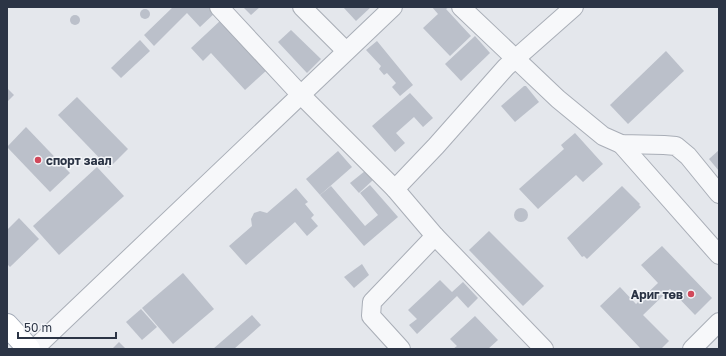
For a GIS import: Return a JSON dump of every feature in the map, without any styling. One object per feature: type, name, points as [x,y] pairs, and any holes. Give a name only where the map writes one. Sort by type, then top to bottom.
[{"type":"main road","points":[[7,325],[29,349]]},
{"type":"street","points":[[219,7],[300,94],[395,190],[435,236],[544,349]]},
{"type":"street","points":[[302,7],[346,51]]},
{"type":"street","points":[[34,349],[393,7]]},
{"type":"street","points":[[461,7],[576,115],[603,136],[621,144],[676,146],[688,156],[719,194]]},
{"type":"street","points":[[395,190],[506,67],[574,7]]},
{"type":"street","points":[[621,144],[719,255]]},
{"type":"street","points":[[401,349],[371,316],[372,302],[435,236]]},
{"type":"street","points":[[692,349],[719,322]]},
{"type":"building","points":[[173,7],[211,7],[216,12],[200,27],[187,13],[154,46],[144,35]]},
{"type":"building","points":[[243,7],[260,7],[251,15]]},
{"type":"building","points":[[343,7],[371,7],[356,21]]},
{"type":"building","points":[[432,7],[449,7],[446,9],[471,36],[450,56],[423,28],[438,14]]},
{"type":"building","points":[[143,9],[147,9],[149,10],[149,18],[143,19],[140,16],[140,12]]},
{"type":"building","points":[[73,15],[77,15],[79,16],[79,24],[73,25],[70,22],[70,18]]},
{"type":"building","points":[[221,20],[267,70],[245,90],[211,53],[203,61],[191,48]]},
{"type":"building","points":[[291,30],[321,59],[307,73],[278,42]]},
{"type":"building","points":[[475,36],[490,53],[461,81],[445,64]]},
{"type":"building","points":[[140,40],[150,51],[121,78],[111,68]]},
{"type":"building","points":[[377,41],[413,85],[400,96],[392,87],[396,83],[387,73],[384,75],[379,69],[381,66],[366,50]]},
{"type":"building","points":[[666,51],[684,71],[628,124],[610,105]]},
{"type":"building","points":[[524,86],[526,86],[539,102],[515,122],[501,106]]},
{"type":"building","points":[[7,88],[14,95],[7,102]]},
{"type":"building","points":[[410,93],[433,118],[423,127],[414,117],[396,133],[405,143],[395,152],[372,126]]},
{"type":"building","points":[[77,97],[128,149],[109,168],[58,115]]},
{"type":"building","name":"спорт заал","points":[[26,127],[70,173],[50,192],[7,147]]},
{"type":"building","points":[[575,133],[603,164],[583,182],[576,175],[538,209],[519,189],[564,149],[561,145]]},
{"type":"building","points":[[719,150],[719,171],[709,159]]},
{"type":"building","points":[[338,151],[352,167],[320,195],[306,179]]},
{"type":"building","points":[[97,167],[124,196],[59,255],[33,226]]},
{"type":"building","points":[[365,171],[373,180],[359,193],[350,183]]},
{"type":"building","points":[[370,185],[398,217],[364,246],[320,195],[331,186],[365,226],[378,215],[360,193]]},
{"type":"building","points":[[622,186],[640,204],[639,205],[641,207],[587,259],[584,256],[582,257],[567,238]]},
{"type":"building","points":[[296,188],[308,202],[305,204],[314,215],[311,218],[318,226],[307,236],[295,222],[246,265],[229,246],[252,226],[251,219],[254,213],[260,211],[267,213]]},
{"type":"building","points":[[521,208],[526,210],[528,215],[526,220],[521,222],[516,220],[514,215],[516,210]]},
{"type":"building","points":[[19,218],[39,239],[10,267],[7,264],[7,230]]},
{"type":"building","points":[[489,231],[544,286],[523,306],[469,250]]},
{"type":"building","name":"Ариг төв","points":[[662,246],[712,298],[695,315],[670,289],[643,315],[669,341],[661,349],[641,349],[600,306],[620,287],[636,304],[658,283],[641,265]]},
{"type":"building","points":[[362,264],[369,275],[354,288],[344,277]]},
{"type":"building","points":[[183,273],[214,309],[173,344],[142,308]]},
{"type":"building","points":[[440,280],[452,292],[463,282],[478,298],[468,308],[457,296],[417,334],[409,325],[417,319],[408,310]]},
{"type":"building","points":[[141,309],[157,327],[142,340],[126,322]]},
{"type":"building","points":[[252,315],[261,325],[234,349],[213,349]]},
{"type":"building","points":[[475,316],[498,340],[488,349],[453,349],[457,346],[450,339]]},
{"type":"building","points":[[119,342],[126,349],[112,349]]},
{"type":"place","name":"спорт заал","points":[[38,160]]},
{"type":"place","name":"Ариг төв","points":[[691,294]]}]
